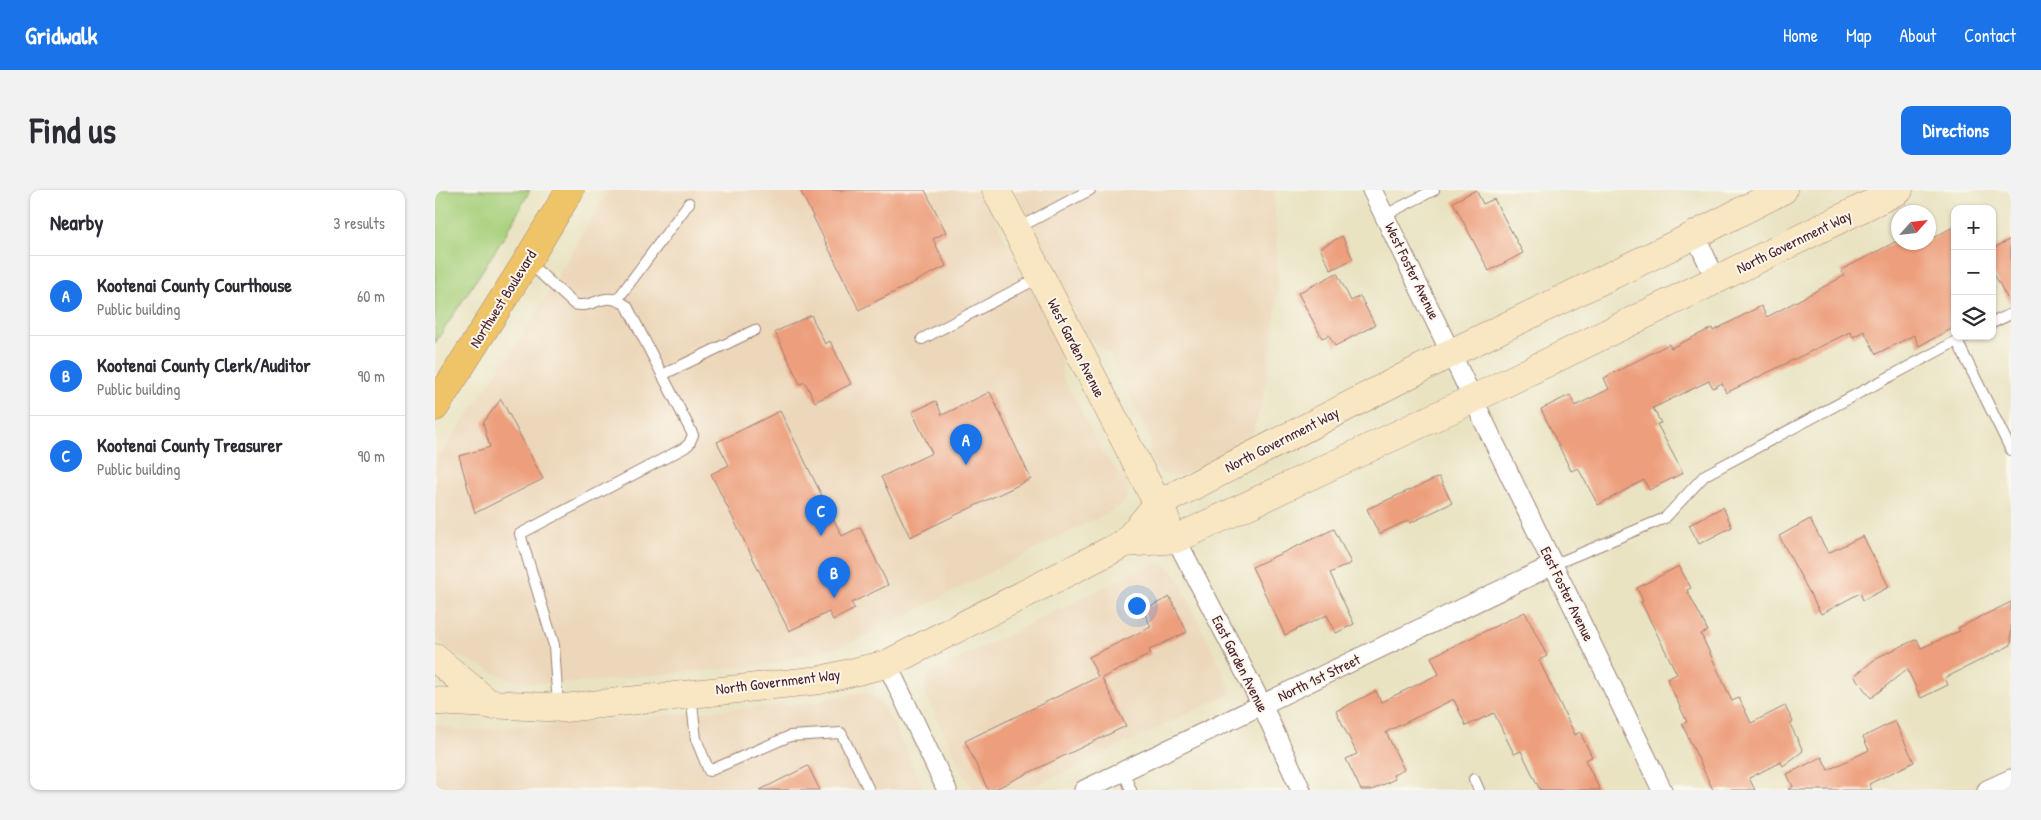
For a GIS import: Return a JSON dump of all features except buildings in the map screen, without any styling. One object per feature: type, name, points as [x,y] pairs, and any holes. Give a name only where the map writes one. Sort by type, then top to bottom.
[{"type":"main road","name":"Northwest Boulevard","points":[[435,407],[527,261],[569,190]]},
{"type":"main road","name":"West Garden Avenue","points":[[996,190],[1176,539]]},
{"type":"main road","name":"North Government Way","points":[[1125,543],[1158,504],[1451,353],[1695,235],[1783,190]]},
{"type":"main road","name":"North Government Way","points":[[435,701],[558,708],[820,680],[887,664],[1125,543],[1176,539],[1473,399],[1899,190]]},
{"type":"main road","points":[[435,658],[491,705]]},
{"type":"street","name":"West Foster Avenue","points":[[1372,190],[1451,353]]},
{"type":"street","points":[[1695,235],[1716,280]]},
{"type":"street","points":[[1451,353],[1473,399]]},
{"type":"street","name":"East Foster Avenue","points":[[1473,399],[1662,790]]},
{"type":"street","name":"East Garden Avenue","points":[[1176,539],[1262,705],[1301,790]]},
{"type":"street","name":"North 1st Street","points":[[1084,790],[1553,565]]},
{"type":"street","points":[[887,664],[947,790]]},
{"type":"street","points":[[1987,790],[2011,779]]},
{"type":"lane","points":[[1016,229],[1090,190]]},
{"type":"lane","points":[[1385,215],[1434,190]]},
{"type":"lane","points":[[617,300],[689,204]]},
{"type":"lane","points":[[527,261],[574,304],[580,306],[608,298],[617,300],[627,306],[693,435],[689,444],[520,534],[554,645],[558,708]]},
{"type":"lane","points":[[922,339],[1040,277]]},
{"type":"lane","points":[[1996,321],[2011,314]]},
{"type":"lane","points":[[662,375],[755,330]]},
{"type":"lane","points":[[1553,565],[1665,518],[1705,475],[1958,340]]},
{"type":"lane","points":[[1963,340],[2011,450]]},
{"type":"lane","points":[[690,693],[696,739],[709,771],[790,736],[841,733],[869,790]]},
{"type":"lane","points":[[1123,772],[1131,790]]},
{"type":"lane","points":[[1473,779],[1479,790]]},
{"type":"shaded area","points":[[609,190],[975,190],[984,198],[1059,343],[1063,378],[1104,456],[1128,483],[1129,488],[1126,500],[1122,505],[862,638],[792,659],[760,665],[575,683],[532,683],[506,678],[457,655],[435,638],[435,463],[525,331]]},
{"type":"shaded area","points":[[1015,190],[1274,190],[1278,283],[1272,344],[1263,398],[1251,438],[1182,475],[1173,477],[1162,473],[1153,464],[1149,452],[1150,441],[1148,432],[1110,355],[1085,332]]},
{"type":"shaded area","points":[[1154,564],[1162,564],[1171,569],[1178,578],[1231,690],[1229,694],[1026,790],[972,790],[926,696],[924,689],[929,674]]},
{"type":"shaded area","points":[[862,692],[871,694],[879,700],[886,710],[924,790],[435,790],[435,724],[459,731],[572,723],[811,703]]},
{"type":"green space","points":[[435,190],[530,190],[506,234],[435,343]]},
{"type":"place","name":"Kootenai County Courthouse","points":[[966,465]]},
{"type":"place","name":"Kootenai County Treasurer","points":[[821,536]]},
{"type":"place","name":"Kootenai County Clerk/Auditor","points":[[834,598]]}]
